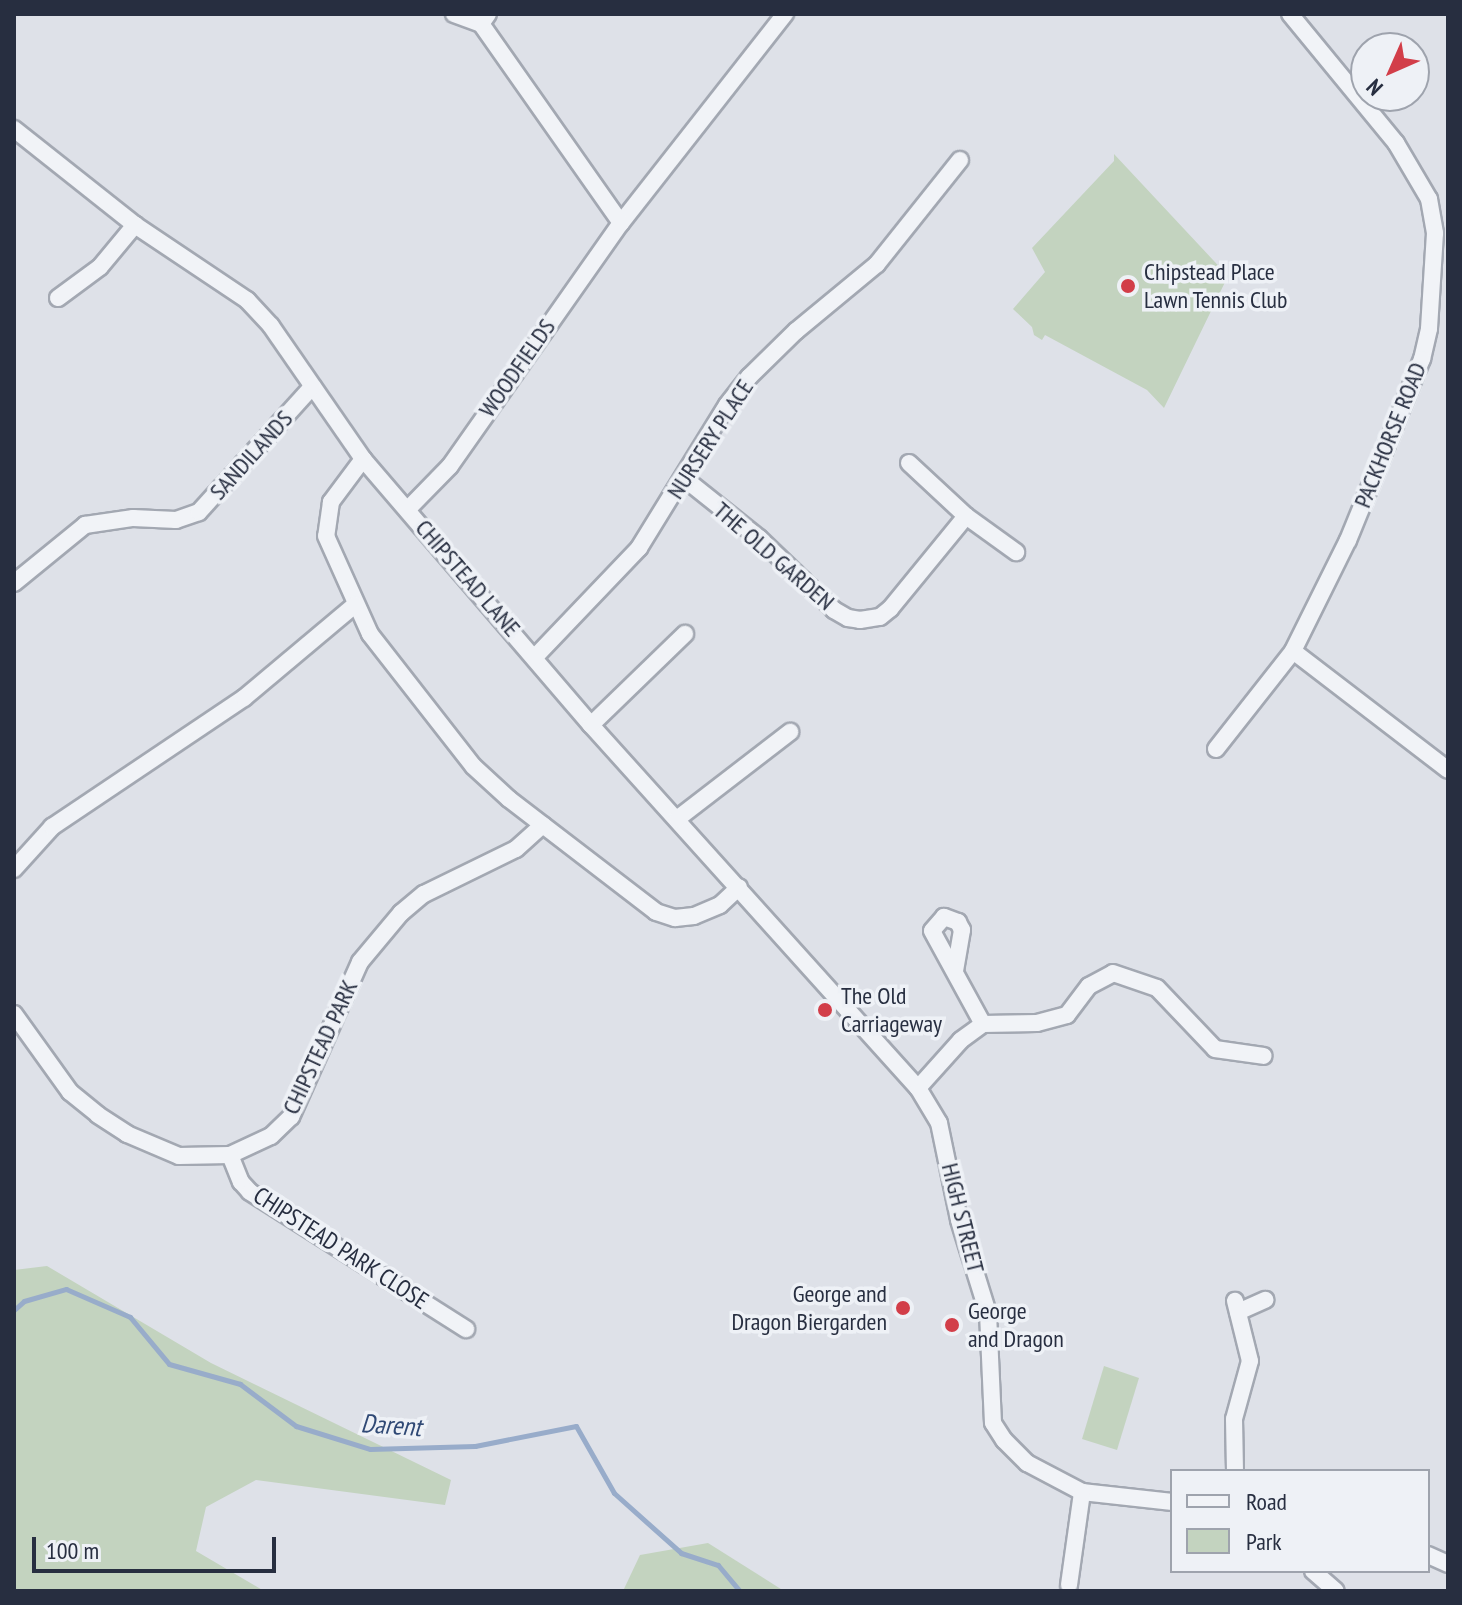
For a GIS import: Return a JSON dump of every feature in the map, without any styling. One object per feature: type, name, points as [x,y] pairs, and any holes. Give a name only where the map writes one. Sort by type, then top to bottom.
[{"type":"street","points":[[454,14],[484,19],[621,223]]},
{"type":"street","name":"WOODFIELDS","points":[[408,509],[450,466],[621,223],[785,14]]},
{"type":"street","name":"PACKHORSE ROAD","points":[[1216,749],[1293,651],[1348,540],[1422,359],[1429,329],[1435,233],[1429,199],[1403,154],[1290,14]]},
{"type":"street","name":"CHIPSTEAD LANE","points":[[14,129],[135,225],[247,300],[271,326],[363,459],[591,725],[896,1061]]},
{"type":"street","name":"NURSERY PLACE","points":[[535,657],[639,548],[685,479],[727,405],[749,377],[796,331],[877,264],[960,160]]},
{"type":"street","points":[[58,298],[100,267],[135,225]]},
{"type":"street","name":"SANDILANDS","points":[[14,583],[85,525],[133,518],[176,520],[199,512],[312,387]]},
{"type":"street","points":[[363,459],[335,495],[326,524],[326,536],[370,634],[473,766],[641,902],[675,918],[707,911],[739,887]]},
{"type":"street","points":[[909,463],[966,516],[1016,552]]},
{"type":"street","name":"THE OLD GARDEN","points":[[685,479],[759,538],[834,610],[860,620],[880,617],[890,609],[966,516]]},
{"type":"street","points":[[14,869],[52,827],[244,698],[355,605]]},
{"type":"street","points":[[591,725],[685,634]]},
{"type":"street","points":[[1293,651],[1448,770]]},
{"type":"street","points":[[677,819],[790,732]]},
{"type":"street","name":"CHIPSTEAD PARK","points":[[14,1014],[70,1092],[127,1134],[179,1156],[230,1155],[271,1136],[291,1117],[360,962],[392,922],[424,894],[516,849],[543,825]]},
{"type":"street","points":[[955,971],[983,1024]]},
{"type":"street","points":[[918,1088],[961,1040],[983,1024],[1037,1023],[1067,1015],[1089,986],[1113,973],[1157,988],[1215,1049],[1264,1056]]},
{"type":"street","name":"HIGH STREET","points":[[896,1061],[918,1088],[939,1123],[959,1220],[988,1313],[993,1423],[1015,1453],[1082,1492],[1170,1502]]},
{"type":"street","name":"CHIPSTEAD PARK CLOSE","points":[[230,1155],[241,1182],[250,1192],[466,1329]]},
{"type":"street","points":[[1235,1469],[1234,1419],[1250,1361],[1237,1307],[1265,1300]]},
{"type":"street","points":[[1069,1585],[1082,1492]]},
{"type":"street","points":[[1315,1573],[1336,1591]]},
{"type":"green space","name":"Chipstead Place Lawn Tennis Club","points":[[1114,154],[1228,276],[1164,408],[1147,390],[1045,335],[1042,340],[1034,335],[1032,327],[1013,309],[1045,272],[1032,248],[1114,161]]},
{"type":"green space","points":[[47,1266],[211,1363],[451,1480],[445,1505],[256,1480],[206,1507],[196,1551],[264,1591],[14,1591],[14,1270]]},
{"type":"green space","points":[[1104,1366],[1139,1378],[1117,1450],[1082,1439]]},
{"type":"green space","points":[[708,1543],[784,1591],[623,1591],[640,1555]]},
{"type":"waterway","name":"Darent","points":[[14,1310],[24,1301],[66,1289],[130,1317],[169,1364],[240,1384],[296,1426],[370,1449],[475,1446],[576,1426],[614,1493],[681,1553],[718,1565],[740,1591]]},
{"type":"place","name":"Chipstead Place Lawn Tennis Club","points":[[1128,286]]},
{"type":"place","name":"The Old Carriageway","points":[[825,1010]]},
{"type":"place","name":"George and Dragon Biergarden","points":[[903,1308]]},
{"type":"place","name":"George and Dragon","points":[[952,1325]]}]
